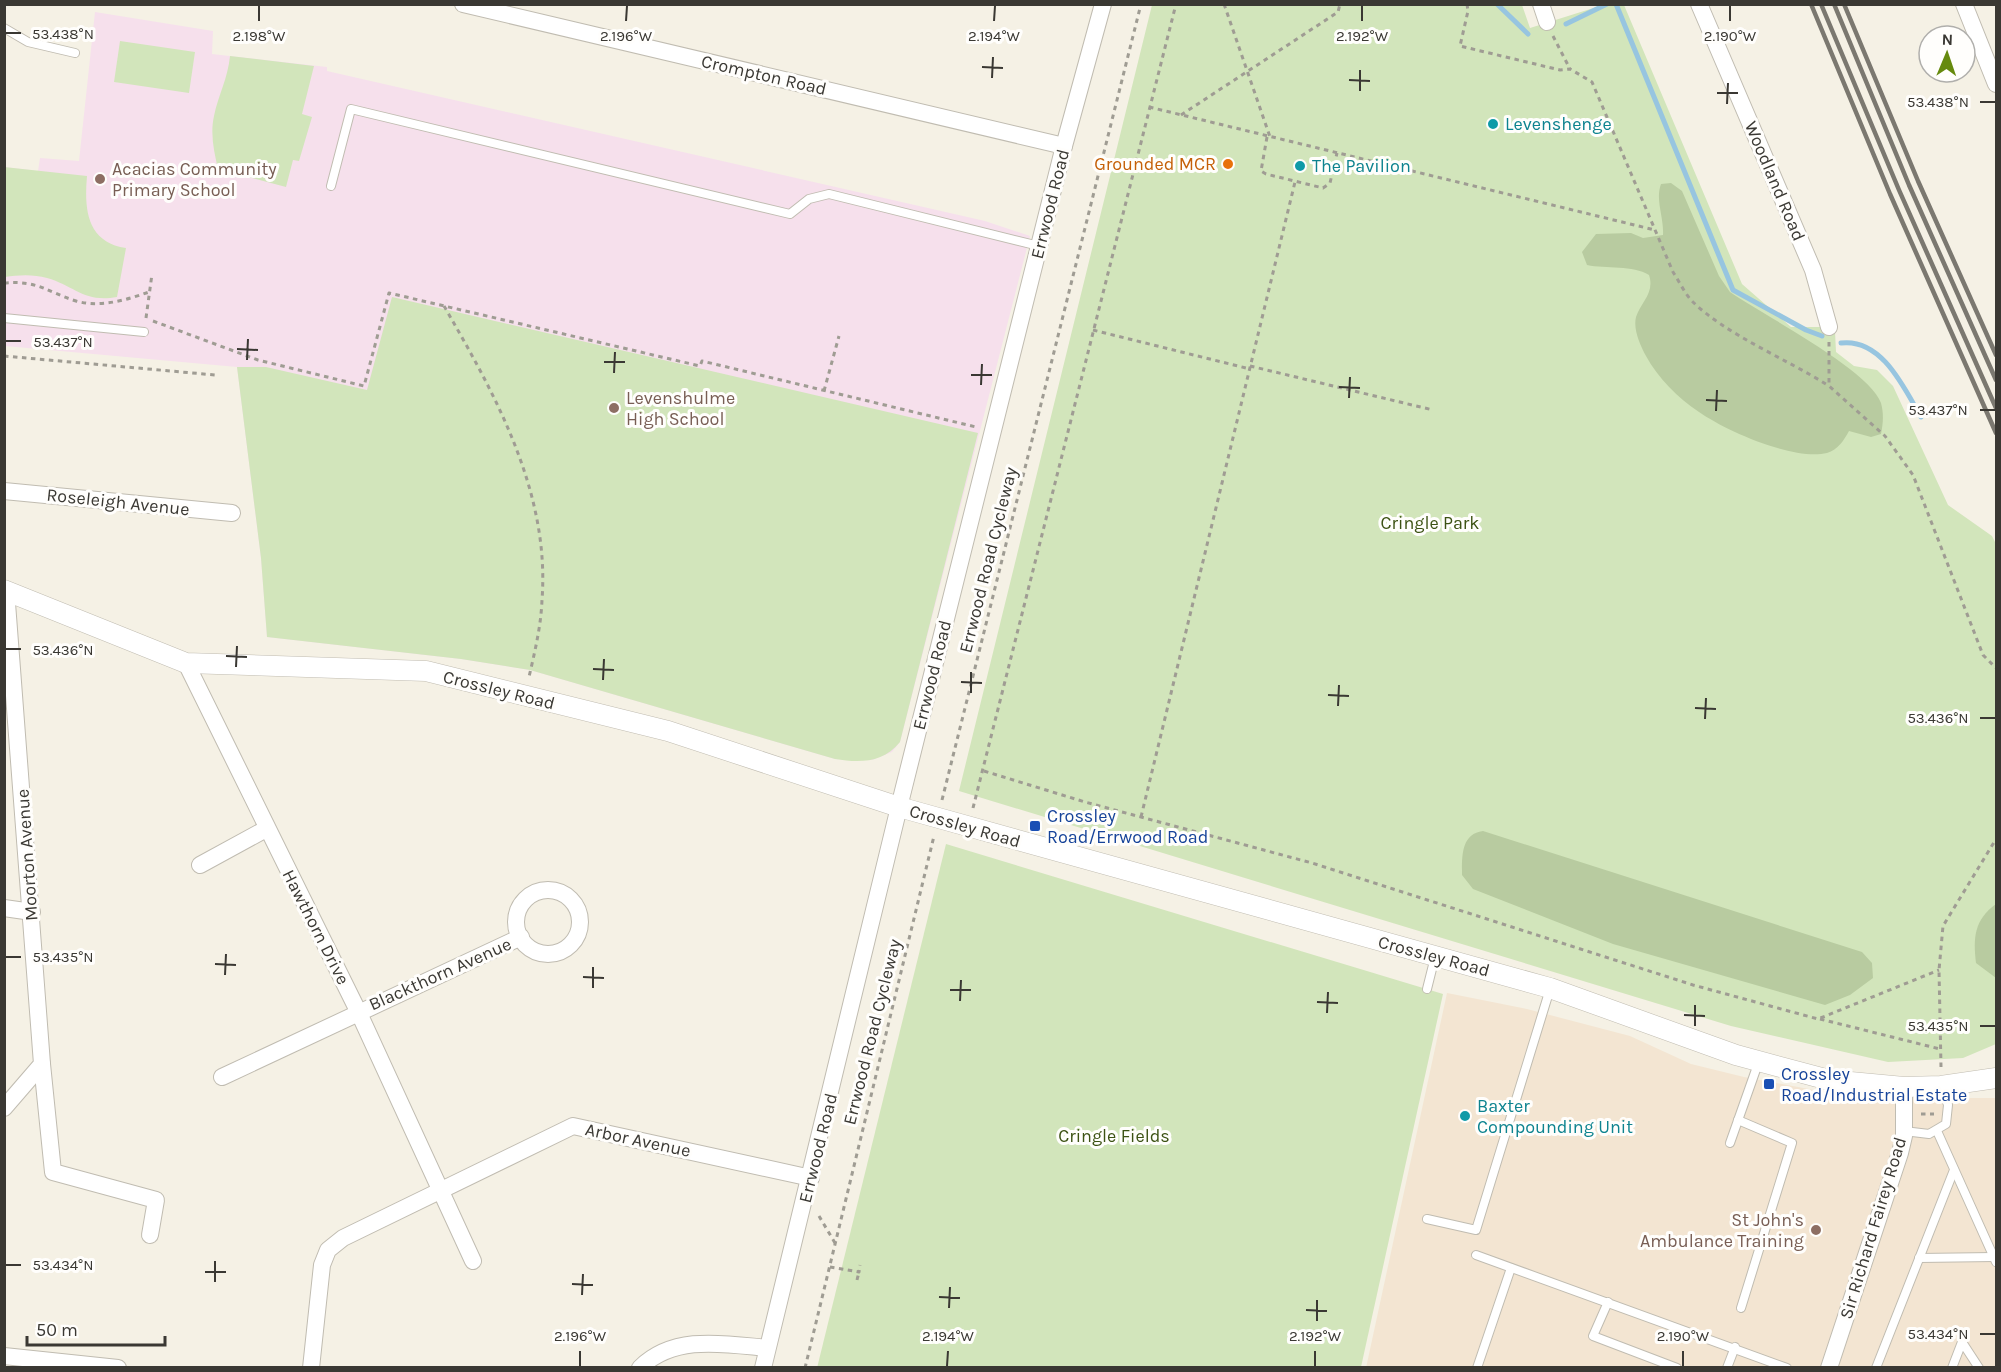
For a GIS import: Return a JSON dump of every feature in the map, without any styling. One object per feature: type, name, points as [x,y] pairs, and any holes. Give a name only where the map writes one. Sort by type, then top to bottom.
[{"type":"street","name":"Crompton Road","points":[[464,4],[1064,146]]},
{"type":"street","name":"Errwood Road","points":[[763,1368],[811,1178],[898,807],[1064,146],[1103,4]]},
{"type":"street","points":[[1541,4],[1547,22]]},
{"type":"street","name":"Woodland Road","points":[[1699,4],[1813,270],[1829,327]]},
{"type":"street","points":[[1965,4],[1996,84]]},
{"type":"street","name":"Roseleigh Avenue","points":[[4,491],[232,513]]},
{"type":"street","name":"Crossley Road","points":[[5,590],[186,663],[426,671],[668,731],[898,807],[1550,988],[1759,1061],[1829,1080],[1904,1087],[1941,1086],[1996,1078]]},
{"type":"street","name":"Moorton Avenue","points":[[5,590],[32,912],[42,1064],[53,1172],[156,1200],[150,1235]]},
{"type":"street","name":"Hawthorn Drive","points":[[186,663],[266,829],[358,1011],[441,1192]]},
{"type":"street","points":[[200,865],[266,829]]},
{"type":"street","points":[[4,908],[32,912]]},
{"type":"street","name":"Blackthorn Avenue","points":[[222,1077],[358,1011],[521,937]]},
{"type":"street","points":[[4,1108],[42,1064]]},
{"type":"street","name":"Sir Richard Fairey Road","points":[[1829,1368],[1900,1153],[1904,1131],[1904,1087]]},
{"type":"street","name":"Arbor Avenue","points":[[310,1368],[322,1265],[328,1250],[343,1238],[441,1192],[573,1125],[811,1178]]},
{"type":"street","points":[[441,1192],[473,1261]]},
{"type":"street","points":[[640,1368],[667,1349],[709,1342],[767,1348]]},
{"type":"street","points":[[4,1356],[118,1368]]},
{"type":"lane","points":[[4,28],[28,42],[75,53]]},
{"type":"lane","points":[[331,186],[351,109],[790,214],[809,199],[829,194],[1039,246]]},
{"type":"lane","points":[[4,318],[144,332]]},
{"type":"lane","points":[[1427,989],[1435,956]]},
{"type":"lane","points":[[1428,1219],[1476,1230],[1550,988]]},
{"type":"lane","points":[[1730,1143],[1759,1061]]},
{"type":"lane","points":[[1904,1131],[1921,1134],[1937,1131],[1946,1124],[1949,1114],[1941,1086]]},
{"type":"lane","points":[[1738,1120],[1792,1143],[1741,1308]]},
{"type":"lane","points":[[1919,1258],[1995,1260],[1937,1131]]},
{"type":"lane","points":[[1876,1368],[1954,1170]]},
{"type":"lane","points":[[1476,1255],[1735,1347],[1787,1368]]},
{"type":"lane","points":[[1477,1368],[1511,1268]]},
{"type":"lane","points":[[1608,1302],[1593,1336],[1677,1368]]},
{"type":"lane","points":[[1952,1368],[1962,1342],[1979,1368]]},
{"type":"lane","points":[[1727,1368],[1735,1347]]},
{"type":"path","name":"Errwood Road Cycleway","points":[[805,1368],[938,818],[1141,4]]},
{"type":"path","points":[[967,827],[984,771],[1176,4]]},
{"type":"path","points":[[1224,4],[1268,137],[1261,171],[1323,188],[1328,186],[1337,153]]},
{"type":"path","points":[[1181,115],[1338,12],[1340,4]]},
{"type":"path","points":[[1467,4],[1468,11],[1460,46],[1560,70],[1569,69],[1585,77],[1597,90],[1673,272],[1690,299],[1738,335],[1781,357],[1828,386],[1884,436],[1913,475],[1983,655],[1996,668]]},
{"type":"path","points":[[1547,22],[1569,69]]},
{"type":"path","points":[[1149,107],[1656,230]]},
{"type":"path","points":[[1141,817],[1295,182]]},
{"type":"path","points":[[144,332],[152,274]]},
{"type":"path","points":[[4,283],[21,282],[41,285],[75,300],[89,303],[123,301],[149,292]]},
{"type":"path","points":[[146,318],[258,360],[364,386],[389,293],[700,366],[702,361],[993,431]]},
{"type":"path","points":[[444,306],[505,417],[527,480],[536,517],[542,563],[543,598],[525,696]]},
{"type":"path","points":[[1828,386],[1829,327]]},
{"type":"path","points":[[1093,330],[1433,410]]},
{"type":"path","points":[[824,391],[839,336]]},
{"type":"path","points":[[4,356],[215,375]]},
{"type":"path","points":[[984,771],[1141,817],[1312,863],[1693,984],[1818,1019],[1940,1049]]},
{"type":"path","points":[[1941,1086],[1939,970],[1943,926],[1996,839]]},
{"type":"path","points":[[1818,1019],[1939,970]]},
{"type":"path","points":[[1921,1114],[1934,1114]]},
{"type":"path","points":[[806,1197],[835,1243]]},
{"type":"path","points":[[857,1280],[860,1264]]},
{"type":"path","points":[[830,1267],[859,1272]]},
{"type":"shaded area","name":"Levenshulme High School","points":[[95,12],[213,31],[212,54],[327,67],[327,71],[985,221],[1030,236],[900,742],[892,752],[872,760],[835,759],[530,670],[461,659],[267,637],[261,558],[237,367],[5,346],[5,167],[38,171],[40,158],[79,161]]},
{"type":"shaded area","points":[[1447,993],[1527,1009],[1630,1036],[1691,1064],[1744,1077],[1814,1090],[1896,1098],[1996,1098],[1996,1367],[1366,1368]]},
{"type":"green space","name":"Cringle Park","points":[[1152,5],[1522,5],[1530,28],[1603,5],[1624,5],[1742,284],[1791,327],[1829,327],[1835,331],[1836,352],[1854,366],[1877,370],[1893,386],[1948,505],[1992,536],[1996,544],[1996,1044],[1963,1058],[1888,1062],[1731,1026],[959,791]]},
{"type":"green space","points":[[120,41],[195,52],[189,93],[114,82]]},
{"type":"green space","points":[[230,56],[314,66],[302,114],[312,117],[299,161],[293,160],[286,187],[218,169],[212,129]]},
{"type":"green space","points":[[4,167],[87,176],[86,201],[96,232],[113,245],[126,248],[117,297],[88,296],[57,281],[42,277],[26,275],[5,277]]},
{"type":"green space","points":[[1671,183],[1682,191],[1719,276],[1730,292],[1837,359],[1873,390],[1883,411],[1881,434],[1871,437],[1849,431],[1837,447],[1827,453],[1797,453],[1779,449],[1711,420],[1684,400],[1663,380],[1644,352],[1635,327],[1638,312],[1649,292],[1649,275],[1627,268],[1587,265],[1582,252],[1596,234],[1631,233],[1643,238],[1663,235],[1659,190],[1661,184]]},
{"type":"green space","points":[[392,297],[978,433],[900,742],[879,758],[862,761],[835,759],[530,670],[461,659],[267,637],[261,558],[237,367],[266,367],[367,390]]},
{"type":"green space","points":[[1483,831],[1862,952],[1872,963],[1873,978],[1850,995],[1825,1005],[1613,944],[1473,889],[1462,875],[1464,847],[1470,836]]},
{"type":"green space","name":"Cringle Fields","points":[[946,844],[1443,994],[1361,1367],[817,1368]]},
{"type":"green space","points":[[1996,904],[1996,978],[1976,963],[1975,938],[1983,916]]},
{"type":"waterway","points":[[1497,4],[1528,34]]},
{"type":"waterway","points":[[1566,24],[1607,4]]},
{"type":"waterway","points":[[1616,4],[1733,290],[1806,330],[1822,336]]},
{"type":"waterway","points":[[1841,343],[1868,348],[1880,357],[1899,380],[1921,417]]},
{"type":"railway","points":[[1811,4],[1890,194],[1996,433]]},
{"type":"railway","points":[[1821,4],[1899,190],[1996,408]]},
{"type":"railway","points":[[1834,4],[1909,185],[1996,380]]},
{"type":"railway","points":[[1844,4],[1918,181],[1996,355]]},
{"type":"place","name":"Levenshenge","points":[[1493,124]]},
{"type":"place","name":"Grounded MCR","points":[[1228,164]]},
{"type":"place","name":"The Pavilion","points":[[1300,166]]},
{"type":"place","name":"Acacias Community Primary School","points":[[100,179]]},
{"type":"place","name":"Levenshulme High School","points":[[614,408]]},
{"type":"place","name":"Crossley Road/Errwood Road","points":[[1035,826]]},
{"type":"place","name":"Crossley Road/Industrial Estate","points":[[1769,1084]]},
{"type":"place","name":"Baxter Compounding Unit","points":[[1465,1116]]},
{"type":"place","name":"St John's Ambulance Training","points":[[1816,1230]]}]
